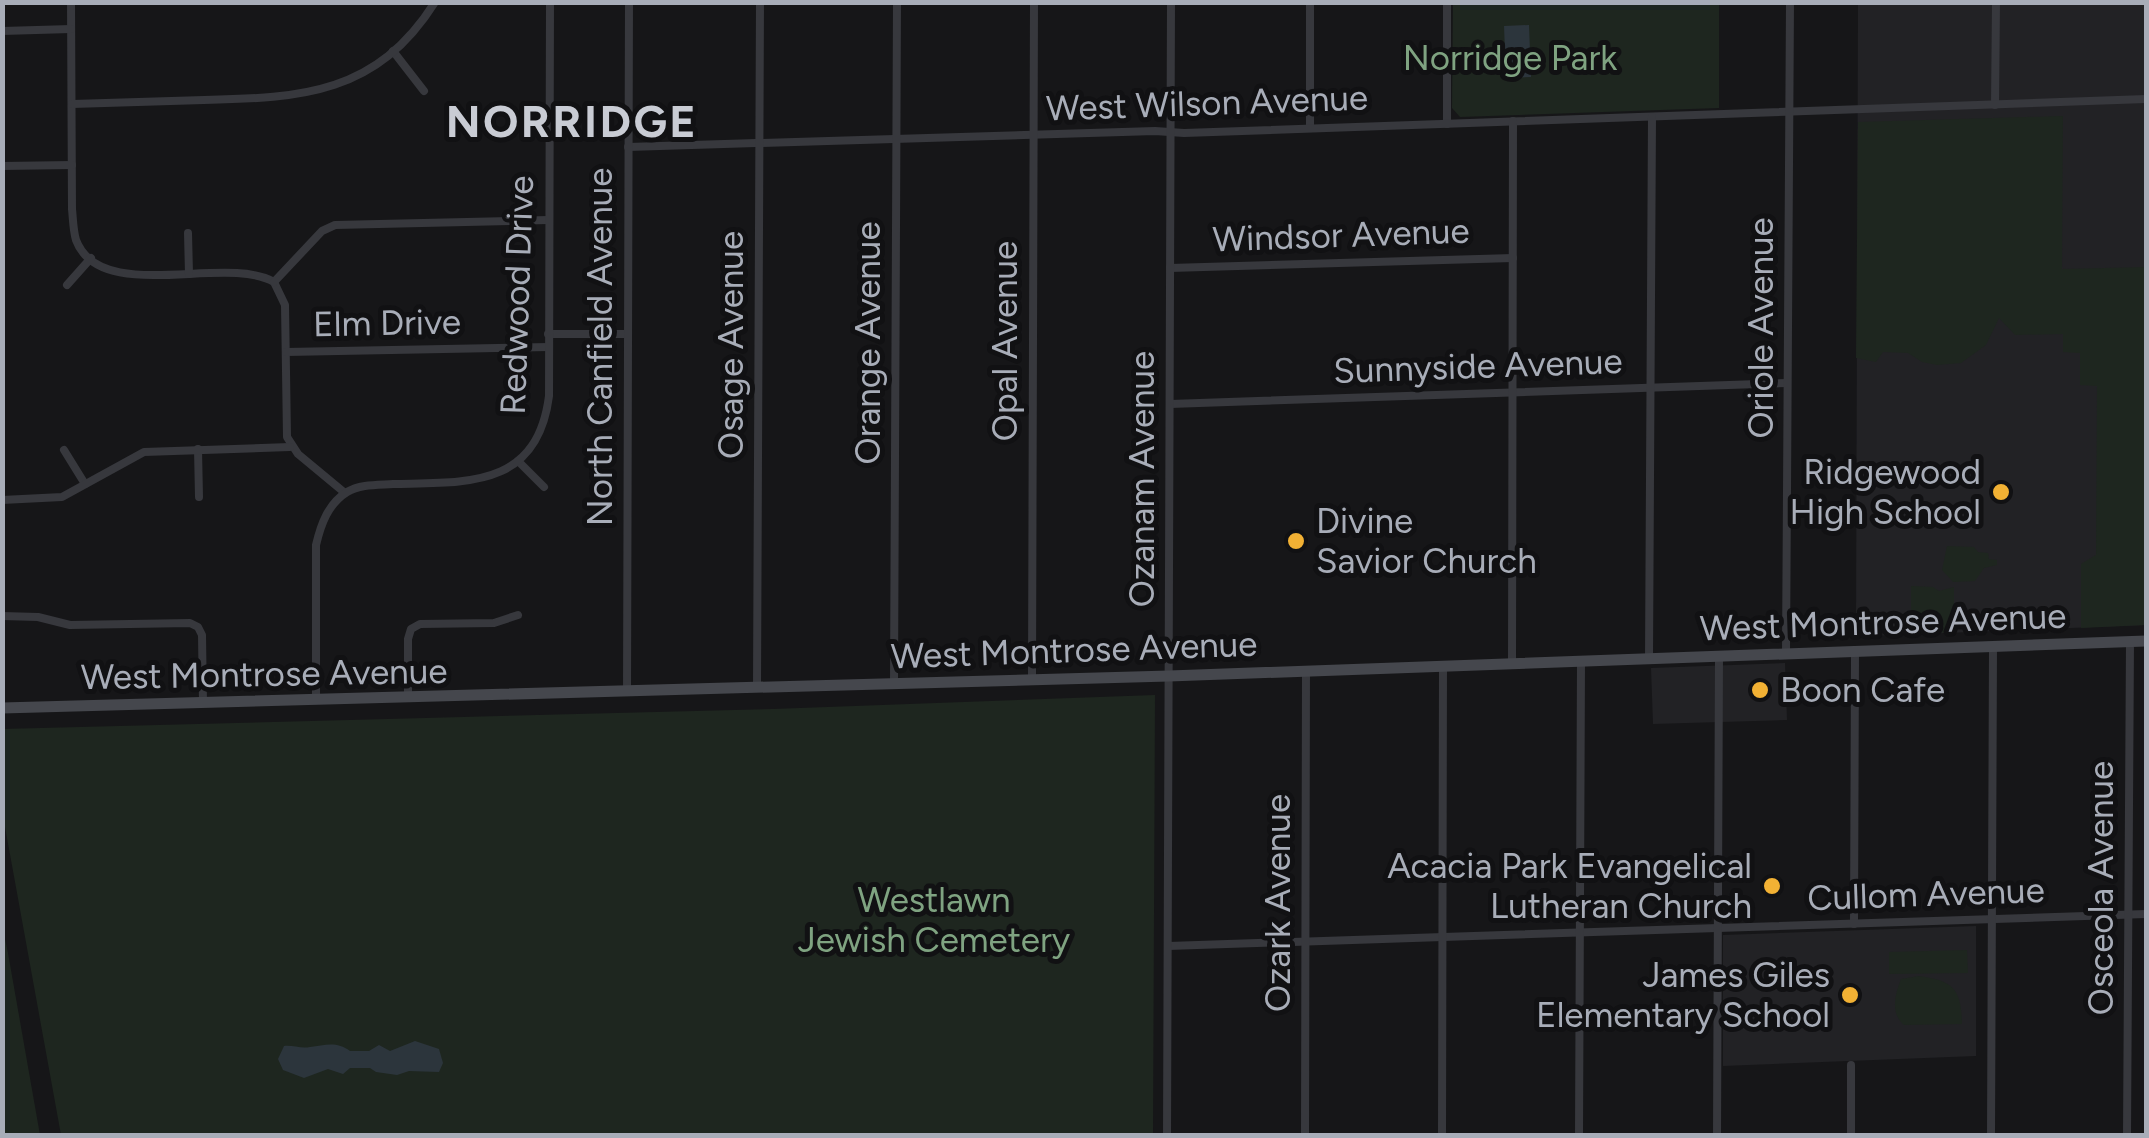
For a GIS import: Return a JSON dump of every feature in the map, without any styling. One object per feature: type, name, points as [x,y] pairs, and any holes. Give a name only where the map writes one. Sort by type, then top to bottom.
[{"type":"street","points":[[72,2],[76,240],[91,258],[124,274],[247,272],[274,282],[285,305],[286,424],[290,447],[344,494],[326,514],[316,545],[316,700]]},
{"type":"street","points":[[72,104],[286,98],[346,81],[394,51],[434,2]]},
{"type":"street","name":"Redwood Drive","points":[[344,494],[372,485],[497,476],[518,461],[545,422],[549,347],[550,2]]},
{"type":"street","name":"North Canfield Avenue","points":[[626,692],[628,2]]},
{"type":"street","name":"Osage Avenue","points":[[757,688],[760,2]]},
{"type":"street","name":"Orange Avenue","points":[[894,683],[897,2]]},
{"type":"street","name":"Opal Avenue","points":[[1032,680],[1034,2]]},
{"type":"street","name":"Ozanam Avenue","points":[[1167,1136],[1172,2]]},
{"type":"street","points":[[1310,2],[1310,128]]},
{"type":"street","points":[[1446,124],[1447,2]]},
{"type":"street","name":"Oriole Avenue","points":[[1786,654],[1790,2]]},
{"type":"street","points":[[1995,105],[1996,2]]},
{"type":"street","points":[[2,31],[71,29]]},
{"type":"street","points":[[394,51],[424,91]]},
{"type":"street","name":"West Wilson Avenue","points":[[628,147],[2146,99]]},
{"type":"street","points":[[1649,658],[1652,117]]},
{"type":"street","points":[[1512,663],[1513,121]]},
{"type":"street","points":[[2,166],[72,165]]},
{"type":"street","points":[[274,282],[322,231],[335,226],[548,220]]},
{"type":"street","points":[[188,233],[189,274]]},
{"type":"street","points":[[67,285],[91,258]]},
{"type":"street","name":"Windsor Avenue","points":[[1170,268],[1513,258]]},
{"type":"street","points":[[548,334],[628,334]]},
{"type":"street","name":"Elm Drive","points":[[286,352],[549,347]]},
{"type":"street","name":"Sunnyside Avenue","points":[[1170,404],[1787,384]]},
{"type":"street","points":[[2,500],[62,497],[144,452],[290,447]]},
{"type":"street","points":[[198,449],[200,497]]},
{"type":"street","points":[[64,450],[85,484]]},
{"type":"street","name":"Redwood Drive","points":[[518,461],[544,487]]},
{"type":"street","points":[[408,698],[411,628],[420,624],[502,622],[518,615]]},
{"type":"street","points":[[2,616],[38,616],[70,625],[185,622],[198,627],[202,640],[203,704]]},
{"type":"street","name":"West Montrose Avenue","points":[[2,708],[1169,676],[2146,641]]},
{"type":"street","name":"Osceola Avenue","points":[[2127,1136],[2130,642]]},
{"type":"street","points":[[1991,1136],[1993,646]]},
{"type":"street","points":[[1854,924],[1855,653]]},
{"type":"street","points":[[1717,1136],[1719,656]]},
{"type":"street","points":[[1579,1136],[1581,660]]},
{"type":"street","points":[[1442,1136],[1443,666]]},
{"type":"street","name":"Ozark Avenue","points":[[1305,1136],[1306,671]]},
{"type":"street","name":"Cullom Avenue","points":[[1168,946],[2146,914]]},
{"type":"street","points":[[1852,1064],[1852,1136]]},
{"type":"shaded area","name":"Ridgewood High School","points":[[1858,3],[2146,3],[2146,625],[1868,636],[1856,632]]},
{"type":"shaded area","points":[[1529,25],[1531,77],[1506,78],[1504,26]]},
{"type":"shaded area","points":[[1785,663],[1787,720],[1653,724],[1651,668]]},
{"type":"shaded area","name":"James Giles Elementary School","points":[[1976,926],[1976,1056],[1723,1066],[1723,935]]},
{"type":"shaded area","points":[[415,1041],[439,1049],[443,1063],[439,1072],[409,1071],[397,1075],[350,1068],[343,1074],[328,1069],[304,1078],[283,1070],[278,1059],[284,1046],[331,1044],[350,1051],[369,1051],[379,1045],[390,1051]]},
{"type":"green space","name":"Norridge Park","points":[[1453,3],[1719,3],[1719,108],[1460,117],[1452,108]]},
{"type":"green space","points":[[2063,116],[2062,269],[2146,267],[2146,625],[2081,628],[2081,564],[2096,555],[2097,386],[2080,385],[2080,353],[2063,352],[2063,334],[2015,335],[1999,318],[1986,345],[1961,363],[1937,365],[1908,353],[1883,352],[1876,362],[1856,358],[1858,122]]},
{"type":"green space","points":[[1947,546],[1974,547],[1978,552],[1988,553],[1989,559],[1997,560],[1997,565],[1984,568],[1975,581],[1953,582],[1942,570]]},
{"type":"green space","points":[[1911,586],[1939,591],[1954,587],[1954,632],[1911,634]]},
{"type":"green space","name":"Westlawn Jewish Cemetery","points":[[1155,695],[1153,1135],[61,1135],[3,816],[2,729]]},
{"type":"green space","points":[[2,925],[8,953],[40,1135],[3,1135]]},
{"type":"green space","points":[[1967,950],[1968,973],[1889,974],[1889,952]]},
{"type":"green space","points":[[1919,976],[1953,989],[1960,1002],[1962,1024],[1904,1025],[1897,1015],[1897,991],[1901,979]]},
{"type":"place","name":"Ridgewood High School","points":[[2001,492]]},
{"type":"place","name":"Divine Savior Church","points":[[1296,541]]},
{"type":"place","name":"Boon Cafe","points":[[1760,690]]},
{"type":"place","name":"Acacia Park Evangelical Lutheran Church","points":[[1772,886]]},
{"type":"place","name":"James Giles Elementary School","points":[[1850,995]]},
{"type":"district","name":"NORRIDGE","points":[[572,121]]}]
